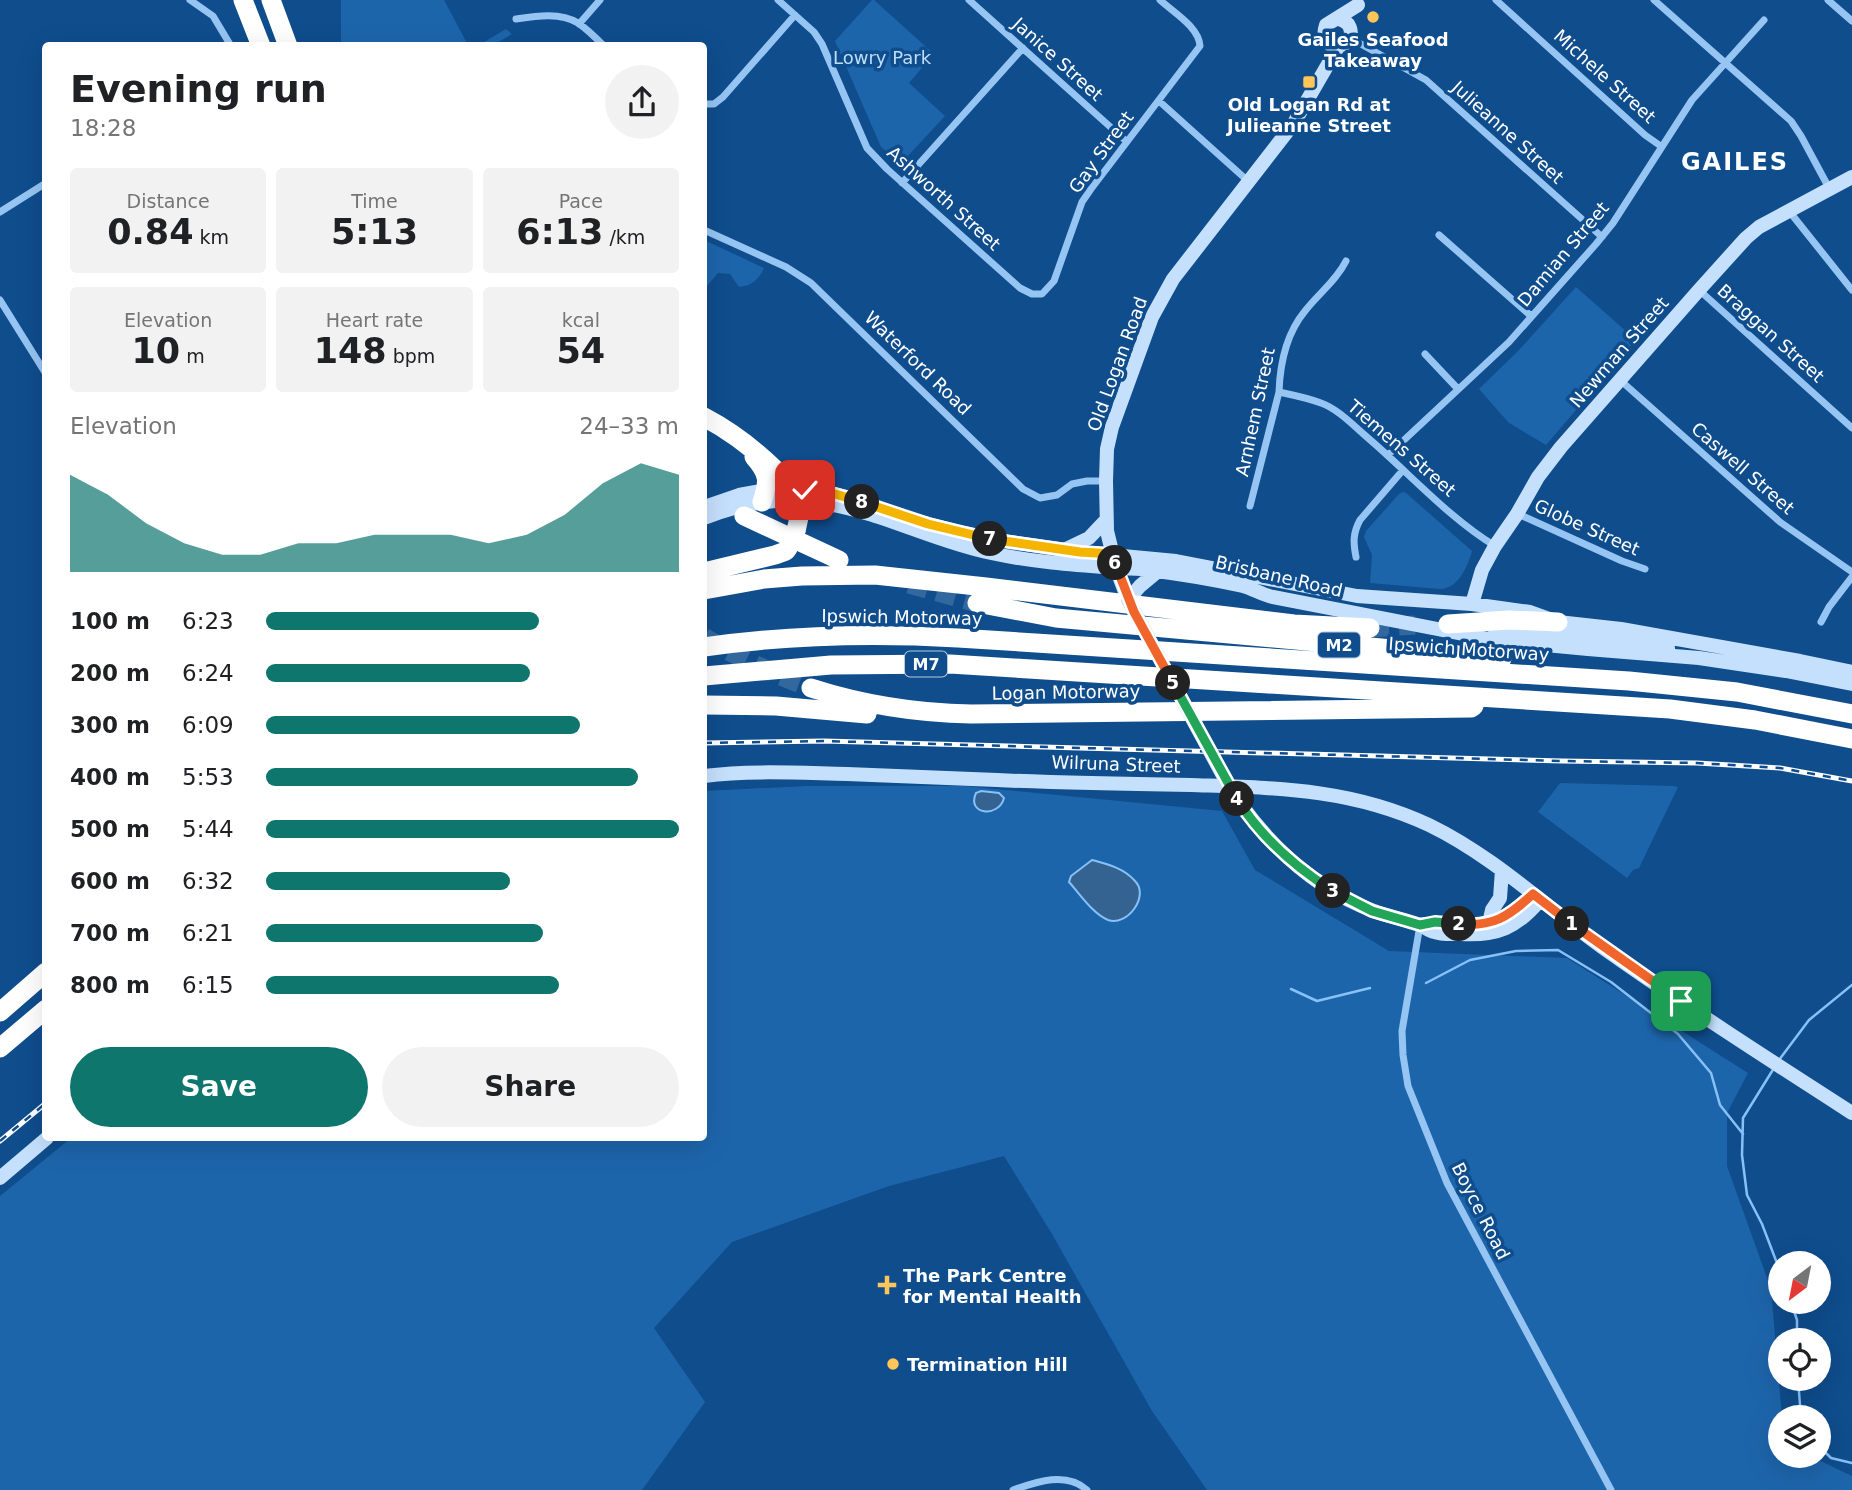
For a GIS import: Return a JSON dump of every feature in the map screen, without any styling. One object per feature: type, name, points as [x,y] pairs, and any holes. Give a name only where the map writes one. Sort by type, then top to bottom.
[{"type":"highway","points":[[243,0],[259,42]]},
{"type":"highway","points":[[271,0],[287,42]]},
{"type":"highway","points":[[707,419],[763,456],[800,493],[792,539],[786,551],[707,571]]},
{"type":"highway","points":[[750,446],[754,457],[766,472],[764,496]]},
{"type":"highway","points":[[744,516],[839,560]]},
{"type":"highway","points":[[707,589],[764,579],[875,576],[1294,624],[1370,628]]},
{"type":"highway","name":"M2","points":[[977,603],[1056,618],[1516,661],[1541,675]]},
{"type":"highway","points":[[1448,624],[1558,621]]},
{"type":"highway","name":"Ipswich Motorway","points":[[707,647],[795,637],[901,635],[1668,684],[1737,692],[1852,714]]},
{"type":"highway","name":"M7","points":[[707,676],[831,665],[950,664],[1490,696]]},
{"type":"highway","name":"Logan Motorway","points":[[811,688],[858,702],[903,710],[971,714],[1471,708],[1490,696]]},
{"type":"highway","points":[[1490,696],[1692,711],[1852,739]]},
{"type":"highway","points":[[707,705],[776,706],[877,715],[903,710]]},
{"type":"highway","points":[[0,1012],[42,975]]},
{"type":"highway","points":[[0,1048],[42,1012]]},
{"type":"main road","points":[[1346,27],[1329,22],[1324,29],[1325,38],[1333,44],[1344,45],[1346,27],[1359,2]]},
{"type":"main road","name":"Old Logan Road","points":[[1333,44],[1323,70],[1294,123],[1173,279],[1152,317],[1112,426],[1107,449],[1106,520],[1115,561],[1129,596],[1227,783],[1272,843],[1294,863],[1331,890],[1372,911],[1445,934],[1505,929],[1520,921],[1536,897]]},
{"type":"main road","name":"Newman Street","points":[[1472,604],[1478,579],[1495,546],[1538,477],[1560,447],[1699,290],[1759,227],[1852,177]]},
{"type":"main road","name":"Brisbane Road","points":[[800,493],[828,504],[991,553],[1032,559],[1175,561],[1357,596],[1531,611],[1558,621],[1622,629],[1852,672]]},
{"type":"main road","name":"Brisbane Road","points":[[707,505],[739,495],[800,493],[843,496],[955,531],[1066,549],[1158,571],[1247,587],[1262,595],[1476,637],[1699,658],[1852,684]]},
{"type":"main road","name":"Brisbane Road","points":[[707,517],[764,496]]},
{"type":"main road","points":[[1066,549],[1089,538],[1106,520]]},
{"type":"main road","points":[[1129,596],[1158,571]]},
{"type":"main road","points":[[1247,587],[1399,607],[1446,610],[1472,604],[1483,621],[1500,630],[1607,638],[1688,651],[1699,658]]},
{"type":"main road","name":"Wilruna Street","points":[[707,776],[793,772],[1300,789],[1376,805],[1456,840],[1502,870],[1633,969],[1852,1113]]},
{"type":"main road","points":[[1489,923],[1492,910],[1500,898],[1502,870]]},
{"type":"main road","name":"Old Logan Road","points":[[1420,925],[1435,922],[1466,925],[1489,923],[1536,897]]},
{"type":"main road","points":[[0,1178],[43,1141]]},
{"type":"street","points":[[190,0],[213,16],[229,42]]},
{"type":"street","points":[[579,24],[600,0]]},
{"type":"street","name":"Ashworth Street","points":[[778,0],[814,32],[822,44],[867,148],[902,183],[1020,288],[1032,294],[1042,294]]},
{"type":"street","name":"Janice Street","points":[[969,0],[1126,141]]},
{"type":"street","name":"Gay Street","points":[[1042,294],[1054,281],[1082,202],[1200,46],[1194,30],[1160,0]]},
{"type":"street","name":"Michele Street","points":[[1496,0],[1645,135],[1662,147]]},
{"type":"street","points":[[1654,0],[1791,121],[1829,188]]},
{"type":"street","points":[[1828,0],[1852,21]]},
{"type":"street","points":[[707,104],[714,104],[723,96],[795,15]]},
{"type":"street","points":[[516,19],[554,16],[568,18],[599,42]]},
{"type":"street","name":"Damian Street","points":[[1388,455],[1509,342],[1602,237],[1692,100],[1764,20]]},
{"type":"street","name":"Julieanne Street","points":[[1346,27],[1426,80],[1602,237]]},
{"type":"street","points":[[902,183],[1023,48]]},
{"type":"street","points":[[1159,101],[1249,182]]},
{"type":"street","points":[[0,212],[42,186]]},
{"type":"street","points":[[1788,211],[1852,290]]},
{"type":"street","name":"Waterford Road","points":[[707,231],[786,267],[811,283],[1023,489],[1040,498],[1057,495],[1072,484],[1106,481]]},
{"type":"street","points":[[1439,235],[1531,316]]},
{"type":"street","name":"Arnhem Street","points":[[1250,506],[1279,392],[1286,343],[1305,311],[1340,273],[1346,261]]},
{"type":"street","name":"Braggan Street","points":[[1699,290],[1852,428]]},
{"type":"street","points":[[0,300],[42,368]]},
{"type":"street","points":[[1425,354],[1458,389]]},
{"type":"street","name":"Caswell Street","points":[[1620,380],[1780,523],[1852,575]]},
{"type":"street","name":"Tiemens Street","points":[[1279,392],[1323,403],[1388,455],[1482,538],[1495,546]]},
{"type":"street","points":[[1356,557],[1353,543],[1355,529],[1403,470]]},
{"type":"street","name":"Globe Street","points":[[1517,514],[1645,569]]},
{"type":"street","points":[[1821,622],[1852,575]]},
{"type":"street","name":"Boyce Road","points":[[1420,925],[1402,1031],[1408,1086],[1447,1183],[1611,1490]]},
{"type":"street","points":[[1013,1490],[1038,1482],[1062,1480],[1081,1485],[1087,1490]]},
{"type":"green space","points":[[341,0],[444,0],[466,42],[341,42]]},
{"type":"green space","name":"Lowry Park","points":[[872,0],[934,54],[909,83],[945,116],[906,158],[895,158],[881,147],[835,41]]},
{"type":"green space","points":[[506,29],[512,34],[498,42],[484,42]]},
{"type":"green space","points":[[707,241],[764,268],[757,279],[739,287],[730,274],[718,273],[707,286]]},
{"type":"green space","points":[[1576,287],[1636,340],[1546,445],[1509,423],[1479,389],[1519,350]]},
{"type":"green space","points":[[1403,492],[1472,551],[1461,576],[1446,588],[1370,583],[1372,555],[1364,537],[1366,531]]},
{"type":"green space","points":[[1560,783],[1678,787],[1639,868],[1633,870],[1627,878],[1538,812]]},
{"type":"green space","points":[[808,786],[964,786],[1222,811],[1255,870],[1389,951],[1567,958],[1748,1073],[1727,1113],[1727,1166],[1768,1281],[1768,1314],[1773,1314],[1774,1328],[1768,1328],[1768,1391],[1780,1391],[1781,1405],[1768,1405],[1768,1468],[1831,1466],[1852,1476],[1852,1490],[1207,1490],[1152,1411],[1052,1234],[1004,1156],[889,1186],[732,1242],[654,1328],[705,1402],[642,1490],[0,1490],[0,1196],[67,1141],[707,1141],[707,791]]},
{"type":"shaded area","points":[[976,793],[999,793],[1004,798],[996,809],[979,810],[974,800]]},
{"type":"shaded area","points":[[1092,860],[1121,870],[1135,881],[1140,894],[1129,915],[1115,921],[1102,917],[1069,882],[1071,876]]},
{"type":"waterway","points":[[1426,983],[1470,960],[1516,951],[1558,950],[1611,982],[1678,1034],[1711,1073],[1720,1105],[1743,1134]]},
{"type":"waterway","points":[[1779,1060],[1809,1020],[1852,985]]},
{"type":"waterway","points":[[1291,989],[1317,1001],[1370,988]]},
{"type":"waterway","points":[[1772,1251],[1747,1195],[1742,1155],[1743,1118],[1774,1068]]},
{"type":"waterway","points":[[1795,1314],[1797,1328]]},
{"type":"waterway","points":[[1799,1391],[1800,1405]]},
{"type":"waterway","points":[[1831,1458],[1852,1463]]},
{"type":"tunnel","points":[[909,584],[977,603]]},
{"type":"tunnel","points":[[1370,628],[1415,625]]},
{"type":"tunnel","points":[[707,639],[756,665],[811,688]]},
{"type":"railway","points":[[707,743],[824,741],[1697,763],[1780,768],[1852,781]]},
{"type":"railway","points":[[0,1141],[42,1106]]},
{"type":"place","name":"Gailes Seafood Takeaway","points":[[1373,17]]},
{"type":"place","name":"Old Logan Rd at Julieanne Street","points":[[1309,82]]},
{"type":"place","name":"The Park Centre for Mental Health","points":[[887,1285]]},
{"type":"place","name":"Termination Hill","points":[[893,1364]]},
{"type":"district","name":"GAILES","points":[[1735,162]]},
{"type":"route","points":[[805,490],[851,498],[928,524],[984,538],[1113,554],[1134,612],[1227,783],[1255,824],[1294,863],[1346,899],[1372,911],[1420,925],[1435,922],[1466,925],[1489,923],[1514,911],[1533,894],[1598,944],[1681,1001]]}]
